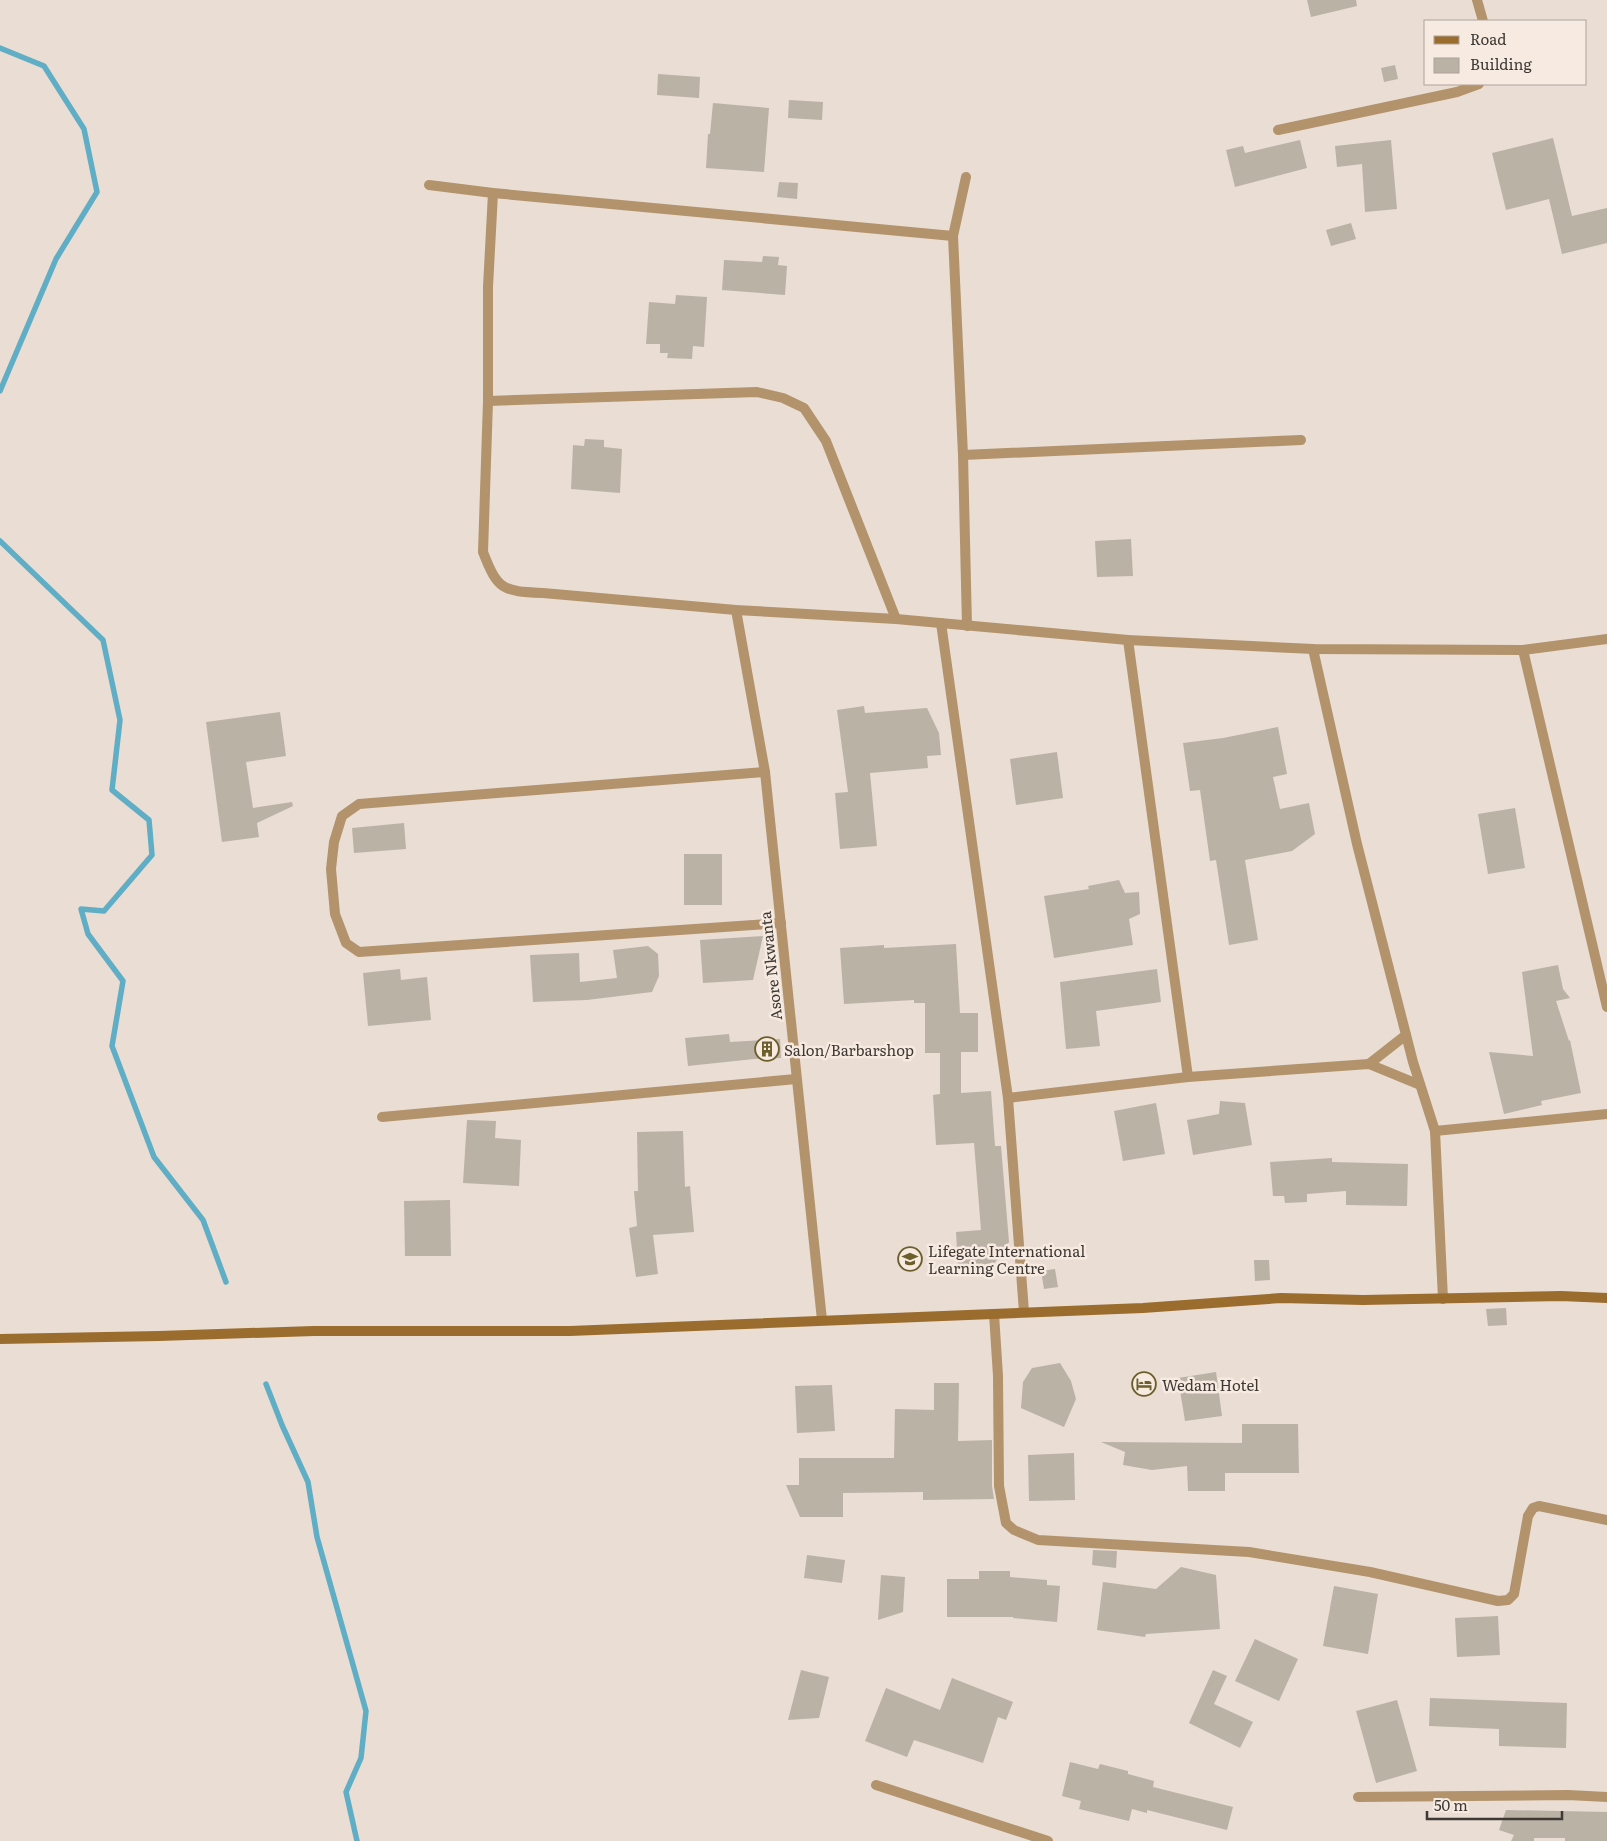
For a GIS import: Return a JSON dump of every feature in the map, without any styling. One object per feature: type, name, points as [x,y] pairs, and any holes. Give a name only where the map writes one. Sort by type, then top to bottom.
[{"type":"street","points":[[1477,0],[1483,20]]},
{"type":"street","points":[[1278,130],[1457,92],[1476,85]]},
{"type":"street","points":[[966,177],[953,236],[963,454],[967,626]]},
{"type":"street","points":[[429,185],[493,193],[953,236]]},
{"type":"street","points":[[493,193],[488,287],[488,401],[483,552],[492,576],[503,586],[515,592],[543,592],[736,610],[896,618],[1128,640],[1313,649],[1522,650],[1607,639]]},
{"type":"street","points":[[488,401],[757,392],[783,398],[804,408],[826,441],[896,618]]},
{"type":"street","points":[[963,454],[1301,440]]},
{"type":"street","name":"Asore Nkwanta","points":[[736,610],[765,772],[822,1320]]},
{"type":"street","points":[[942,623],[1008,1098],[1024,1312]]},
{"type":"street","points":[[1128,640],[1188,1077]]},
{"type":"street","points":[[1313,649],[1357,844],[1406,1035],[1435,1131],[1443,1300]]},
{"type":"street","points":[[1522,650],[1607,1007]]},
{"type":"street","points":[[765,772],[358,804],[342,816],[334,842],[331,869],[335,914],[346,943],[359,952],[781,923]]},
{"type":"street","points":[[1368,1064],[1406,1035]]},
{"type":"street","points":[[1008,1098],[1188,1077],[1368,1064],[1420,1085]]},
{"type":"street","points":[[382,1117],[796,1079]]},
{"type":"street","points":[[1435,1131],[1607,1114]]},
{"type":"street","points":[[0,1339],[314,1331],[570,1331],[1143,1308],[1281,1298],[1363,1300],[1443,1300],[1561,1296],[1607,1298]]},
{"type":"street","points":[[994,1314],[998,1376],[999,1486],[1006,1522],[1014,1530],[1038,1540],[1249,1552],[1370,1572],[1498,1601],[1508,1600],[1514,1594],[1528,1516],[1532,1508],[1539,1506],[1607,1520]]},
{"type":"street","points":[[876,1785],[1048,1841]]},
{"type":"street","points":[[1358,1797],[1568,1794],[1607,1797]]},
{"type":"building","points":[[1307,0],[1356,0],[1357,6],[1311,17]]},
{"type":"building","points":[[1395,65],[1398,79],[1384,82],[1381,68]]},
{"type":"building","points":[[658,74],[700,77],[699,98],[657,95]]},
{"type":"building","points":[[789,100],[823,102],[822,120],[788,118]]},
{"type":"building","points":[[713,103],[769,108],[764,172],[706,168],[708,134],[710,134]]},
{"type":"building","points":[[1553,138],[1572,216],[1607,208],[1607,243],[1562,254],[1549,199],[1506,210],[1492,153]]},
{"type":"building","points":[[1300,140],[1307,168],[1235,187],[1226,150],[1243,146],[1245,153]]},
{"type":"building","points":[[1391,140],[1397,209],[1365,212],[1362,164],[1337,167],[1335,146]]},
{"type":"building","points":[[779,182],[798,183],[797,199],[777,197]]},
{"type":"building","points":[[1351,223],[1356,239],[1331,246],[1326,230]]},
{"type":"building","points":[[763,256],[779,257],[778,265],[787,266],[785,295],[722,290],[724,260],[762,262]]},
{"type":"building","points":[[676,295],[707,297],[704,347],[693,346],[692,359],[667,358],[668,353],[660,353],[660,344],[646,344],[649,302],[675,304]]},
{"type":"building","points":[[585,439],[604,440],[604,447],[622,449],[620,493],[571,489],[573,445],[584,446]]},
{"type":"building","points":[[1131,539],[1133,576],[1097,577],[1095,541]]},
{"type":"building","points":[[864,706],[865,713],[927,708],[939,733],[941,755],[927,756],[928,768],[870,773],[877,846],[840,849],[835,793],[848,792],[837,710]]},
{"type":"building","points":[[280,712],[286,756],[246,762],[253,808],[292,802],[293,806],[257,823],[259,837],[222,842],[206,722]]},
{"type":"building","points":[[1278,727],[1287,774],[1273,777],[1280,809],[1309,803],[1315,834],[1292,851],[1245,860],[1258,940],[1229,945],[1216,860],[1210,861],[1200,790],[1190,791],[1183,743],[1223,738]]},
{"type":"building","points":[[1057,752],[1063,798],[1016,805],[1010,759]]},
{"type":"building","points":[[1515,808],[1525,868],[1488,874],[1478,814]]},
{"type":"building","points":[[404,823],[406,849],[354,853],[352,828]]},
{"type":"building","points":[[684,854],[722,854],[722,905],[684,905]]},
{"type":"building","points":[[1119,880],[1125,893],[1139,892],[1140,914],[1129,919],[1133,945],[1054,958],[1044,896],[1089,889],[1088,886]]},
{"type":"building","points":[[763,936],[753,980],[703,983],[700,940]]},
{"type":"building","points":[[956,944],[960,1013],[978,1013],[978,1052],[961,1052],[961,1093],[991,1091],[995,1146],[1001,1146],[1009,1242],[994,1264],[958,1266],[956,1232],[981,1230],[974,1143],[936,1145],[933,1095],[940,1094],[940,1053],[925,1053],[925,1003],[914,1003],[914,1000],[844,1004],[840,948],[884,945],[884,948]]},
{"type":"building","points":[[648,946],[658,954],[659,976],[652,992],[587,1000],[533,1002],[530,955],[579,953],[580,982],[617,978],[613,950]]},
{"type":"building","points":[[1558,965],[1563,989],[1570,998],[1556,1001],[1570,1040],[1581,1093],[1541,1101],[1542,1105],[1504,1114],[1489,1052],[1533,1056],[1522,972]]},
{"type":"building","points":[[400,969],[401,980],[427,977],[431,1020],[368,1026],[363,973]]},
{"type":"building","points":[[1157,969],[1161,1002],[1096,1011],[1100,1046],[1066,1049],[1060,982]]},
{"type":"building","points":[[729,1034],[730,1042],[780,1039],[781,1058],[688,1066],[685,1038]]},
{"type":"building","points":[[1220,1101],[1245,1103],[1252,1145],[1193,1155],[1187,1120],[1219,1114]]},
{"type":"building","points":[[1156,1103],[1165,1154],[1123,1161],[1114,1111]]},
{"type":"building","points":[[467,1120],[496,1121],[495,1138],[521,1140],[519,1186],[463,1183]]},
{"type":"building","points":[[683,1131],[685,1187],[690,1186],[694,1232],[653,1235],[658,1274],[636,1277],[629,1228],[637,1226],[634,1191],[638,1191],[637,1132]]},
{"type":"building","points":[[1332,1158],[1332,1162],[1408,1164],[1407,1206],[1346,1205],[1346,1191],[1307,1194],[1307,1202],[1285,1203],[1284,1196],[1273,1196],[1270,1162]]},
{"type":"building","points":[[450,1200],[451,1256],[405,1256],[404,1201]]},
{"type":"building","points":[[1254,1260],[1269,1260],[1270,1280],[1255,1281]]},
{"type":"building","points":[[1055,1269],[1058,1287],[1044,1289],[1041,1271]]},
{"type":"building","points":[[1506,1308],[1507,1325],[1488,1326],[1486,1309]]},
{"type":"building","points":[[1060,1363],[1071,1381],[1076,1399],[1064,1427],[1021,1408],[1023,1382],[1032,1368]]},
{"type":"building","points":[[1216,1372],[1222,1416],[1185,1421],[1178,1378]]},
{"type":"building","points":[[934,1383],[959,1383],[958,1441],[992,1440],[992,1486],[994,1499],[923,1500],[923,1492],[843,1493],[843,1517],[800,1517],[786,1485],[799,1485],[799,1458],[894,1458],[895,1409],[934,1410]]},
{"type":"building","points":[[832,1385],[835,1431],[797,1433],[795,1386]]},
{"type":"building","points":[[1242,1424],[1298,1424],[1299,1473],[1225,1473],[1225,1491],[1188,1491],[1187,1466],[1152,1470],[1123,1465],[1125,1452],[1101,1442],[1242,1443]]},
{"type":"building","points":[[1074,1453],[1075,1500],[1029,1501],[1028,1455]]},
{"type":"building","points":[[1093,1550],[1117,1551],[1116,1568],[1092,1565]]},
{"type":"building","points":[[807,1555],[845,1560],[842,1583],[804,1578]]},
{"type":"building","points":[[1181,1567],[1216,1575],[1220,1629],[1146,1634],[1145,1637],[1097,1630],[1103,1582],[1156,1589]]},
{"type":"building","points":[[979,1571],[1010,1571],[1010,1577],[1047,1580],[1047,1585],[1060,1586],[1057,1622],[1013,1617],[947,1617],[947,1579],[979,1579]]},
{"type":"building","points":[[881,1575],[905,1577],[903,1612],[878,1620]]},
{"type":"building","points":[[1334,1586],[1378,1594],[1368,1654],[1323,1646]]},
{"type":"building","points":[[1498,1616],[1500,1655],[1457,1657],[1455,1618]]},
{"type":"building","points":[[1255,1639],[1298,1659],[1279,1701],[1235,1681]]},
{"type":"building","points":[[801,1670],[829,1677],[819,1718],[788,1720]]},
{"type":"building","points":[[1213,1670],[1227,1676],[1214,1704],[1253,1722],[1240,1748],[1189,1723]]},
{"type":"building","points":[[952,1678],[1013,1702],[1006,1720],[998,1717],[983,1763],[914,1740],[907,1757],[865,1741],[886,1688],[940,1710]]},
{"type":"building","points":[[1430,1698],[1567,1703],[1566,1748],[1499,1746],[1499,1729],[1429,1726]]},
{"type":"building","points":[[1397,1700],[1417,1771],[1376,1783],[1356,1711]]},
{"type":"building","points":[[1070,1762],[1098,1769],[1100,1764],[1128,1771],[1128,1774],[1154,1781],[1153,1787],[1233,1807],[1227,1830],[1147,1810],[1147,1813],[1132,1809],[1129,1821],[1079,1809],[1081,1801],[1062,1796]]},
{"type":"building","points":[[1506,1810],[1607,1812],[1607,1841],[1565,1841],[1565,1838],[1534,1838],[1534,1841],[1511,1841],[1514,1835],[1499,1830]]},
{"type":"waterway","points":[[0,48],[44,66],[84,129],[97,192],[56,259],[0,391]]},
{"type":"waterway","points":[[0,541],[103,640],[120,720],[112,790],[149,820],[152,855],[104,911],[81,909],[88,934],[123,981],[112,1046],[154,1157],[203,1220],[226,1282]]},
{"type":"waterway","points":[[266,1384],[308,1482],[317,1537],[366,1711],[361,1758],[346,1792],[357,1841]]},
{"type":"place","name":"Salon/Barbarshop","points":[[767,1049]]},
{"type":"place","name":"Lifegate International Learning Centre","points":[[910,1259]]},
{"type":"place","name":"Wedam Hotel","points":[[1144,1384]]}]
